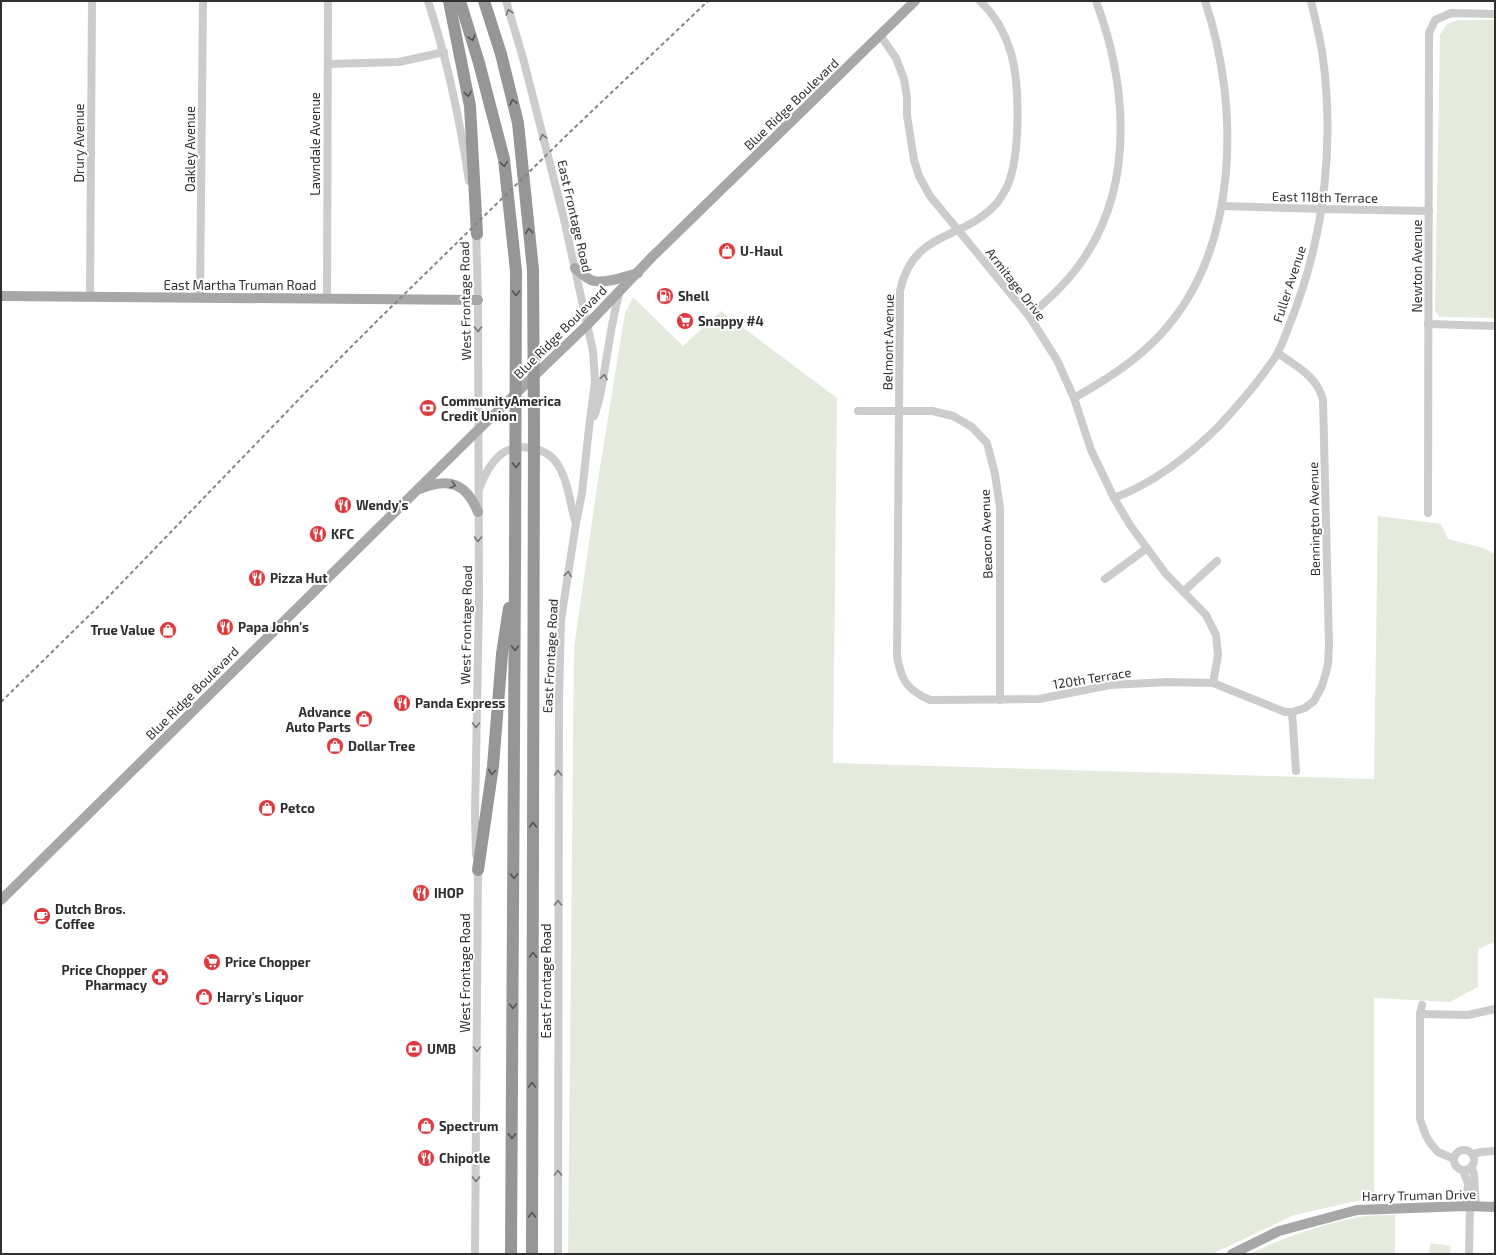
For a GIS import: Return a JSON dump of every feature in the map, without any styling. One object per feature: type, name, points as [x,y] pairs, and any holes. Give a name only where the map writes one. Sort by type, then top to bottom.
[{"type":"highway","points":[[449,1],[470,106],[477,234]]},
{"type":"highway","points":[[460,1],[479,63],[504,159],[516,271],[516,567],[511,1254]]},
{"type":"highway","points":[[484,1],[501,54],[518,123],[533,270],[532,1254]]},
{"type":"highway","points":[[478,870],[493,766],[502,654],[516,567]]},
{"type":"main road","name":"Blue Ridge Boulevard","points":[[1,900],[416,490],[556,356],[652,257],[915,1]]},
{"type":"main road","points":[[575,268],[586,277],[594,281],[605,281],[638,273]]},
{"type":"main road","name":"East Martha Truman Road","points":[[1,296],[478,300]]},
{"type":"main road","points":[[416,490],[444,483],[455,484],[464,490],[471,498],[478,512]]},
{"type":"main road","name":"Harry Truman Drive","points":[[1232,1254],[1278,1231],[1357,1210],[1471,1206],[1495,1207]]},
{"type":"street","name":"Drury Avenue","points":[[90,297],[92,1]]},
{"type":"street","name":"Oakley Avenue","points":[[200,297],[203,1]]},
{"type":"street","name":"Lawndale Avenue","points":[[327,298],[328,1]]},
{"type":"street","name":"West Frontage Road","points":[[428,1],[444,52],[464,146],[477,234],[479,600],[475,815],[478,870],[475,1254]]},
{"type":"street","name":"East Frontage Road","points":[[506,1],[529,81],[564,215],[593,351],[595,382],[582,493],[561,620],[558,697],[558,1254]]},
{"type":"street","name":"Belmont Avenue","points":[[897,650],[900,293],[902,280],[910,264],[921,250],[929,243],[982,217],[998,202],[1010,179],[1015,156],[1018,114],[1014,67],[1005,35],[997,21],[980,1]]},
{"type":"street","points":[[1029,316],[1051,298],[1069,279],[1087,255],[1109,208],[1114,186],[1119,153],[1120,119],[1118,85],[1105,25],[1096,1]]},
{"type":"street","points":[[1074,398],[1115,374],[1137,358],[1162,333],[1185,302],[1204,268],[1215,236],[1222,206],[1226,158],[1226,112],[1221,65],[1211,20],[1205,1]]},
{"type":"street","name":"Fuller Avenue","points":[[1114,498],[1127,494],[1179,461],[1205,439],[1244,400],[1261,379],[1278,353],[1302,294],[1316,241],[1326,178],[1328,114],[1322,51],[1311,1]]},
{"type":"street","name":"Newton Avenue","points":[[1428,513],[1429,33],[1435,20],[1451,13],[1495,14]]},
{"type":"street","name":"Armitage Drive","points":[[880,35],[896,58],[904,79],[908,98],[907,115],[914,160],[919,176],[930,196],[1029,316],[1057,360],[1074,398],[1091,450],[1114,498],[1146,549],[1166,574],[1206,615],[1216,635],[1218,654],[1213,683]]},
{"type":"street","points":[[328,64],[399,62],[444,52]]},
{"type":"street","name":"East 118th Terrace","points":[[1222,206],[1429,210]]},
{"type":"street","points":[[589,428],[597,410],[612,324],[620,291]]},
{"type":"street","points":[[1428,324],[1495,326]]},
{"type":"street","name":"Bennington Avenue","points":[[1278,353],[1313,379],[1320,390],[1323,400],[1329,644],[1328,665],[1322,686],[1314,701],[1305,708],[1292,712]]},
{"type":"street","name":"Beacon Avenue","points":[[858,411],[932,411],[953,416],[972,427],[987,443],[995,474],[1000,508],[1000,700]]},
{"type":"street","points":[[478,493],[484,478],[500,455],[511,450],[531,447],[541,450],[558,464],[565,482],[576,523]]},
{"type":"street","points":[[1105,579],[1146,549]]},
{"type":"street","points":[[1184,591],[1217,561]]},
{"type":"street","name":"120th Terrace","points":[[897,650],[899,671],[905,682],[919,695],[930,700],[1039,700],[1126,683],[1213,683],[1285,712],[1292,712]]},
{"type":"street","points":[[1292,712],[1296,771]]},
{"type":"street","points":[[1422,1005],[1420,1014],[1420,1119],[1426,1136],[1431,1144],[1438,1152],[1454,1159]]},
{"type":"street","points":[[1420,1014],[1468,1015],[1495,1010]]},
{"type":"street","points":[[1467,1169],[1474,1162],[1473,1154],[1468,1150],[1462,1150],[1456,1153],[1454,1159],[1457,1167],[1467,1169],[1474,1174],[1469,1254]]},
{"type":"street","points":[[1473,1154],[1495,1151]]},
{"type":"shaded area","points":[[1458,20],[1495,20],[1495,318],[1439,317],[1435,311],[1440,35],[1447,24]]},
{"type":"shaded area","points":[[633,297],[683,346],[721,311],[837,398],[833,763],[1374,779],[1378,516],[1441,524],[1448,539],[1483,548],[1495,554],[1495,942],[1478,949],[1478,987],[1450,1002],[1374,998],[1374,1197],[1294,1215],[1212,1254],[568,1254],[574,648],[598,480],[625,313]]},
{"type":"shaded area","points":[[1395,1215],[1395,1254],[1250,1254],[1289,1237],[1331,1223],[1363,1216]]},
{"type":"shaded area","points":[[1430,1243],[1451,1246],[1450,1254],[1429,1254]]},
{"type":"railway","points":[[1,702],[111,594],[304,394],[382,316],[571,131],[708,1]]},
{"type":"place","name":"U-Haul","points":[[727,251]]},
{"type":"place","name":"Shell","points":[[665,296]]},
{"type":"place","name":"Snappy #4","points":[[685,321]]},
{"type":"place","name":"CommunityAmerica Credit Union","points":[[428,408]]},
{"type":"place","name":"Wendy's","points":[[343,505]]},
{"type":"place","name":"KFC","points":[[318,534]]},
{"type":"place","name":"Pizza Hut","points":[[257,578]]},
{"type":"place","name":"Papa John's","points":[[225,627]]},
{"type":"place","name":"True Value","points":[[168,630]]},
{"type":"place","name":"Panda Express","points":[[402,703]]},
{"type":"place","name":"Advance Auto Parts","points":[[364,719]]},
{"type":"place","name":"Dollar Tree","points":[[335,746]]},
{"type":"place","name":"Petco","points":[[267,808]]},
{"type":"place","name":"IHOP","points":[[421,893]]},
{"type":"place","name":"Dutch Bros. Coffee","points":[[42,916]]},
{"type":"place","name":"Price Chopper","points":[[212,962]]},
{"type":"place","name":"Price Chopper Pharmacy","points":[[160,977]]},
{"type":"place","name":"Harry's Liquor","points":[[204,997]]},
{"type":"place","name":"UMB","points":[[414,1049]]},
{"type":"place","name":"Spectrum","points":[[426,1126]]},
{"type":"place","name":"Chipotle","points":[[426,1158]]}]
